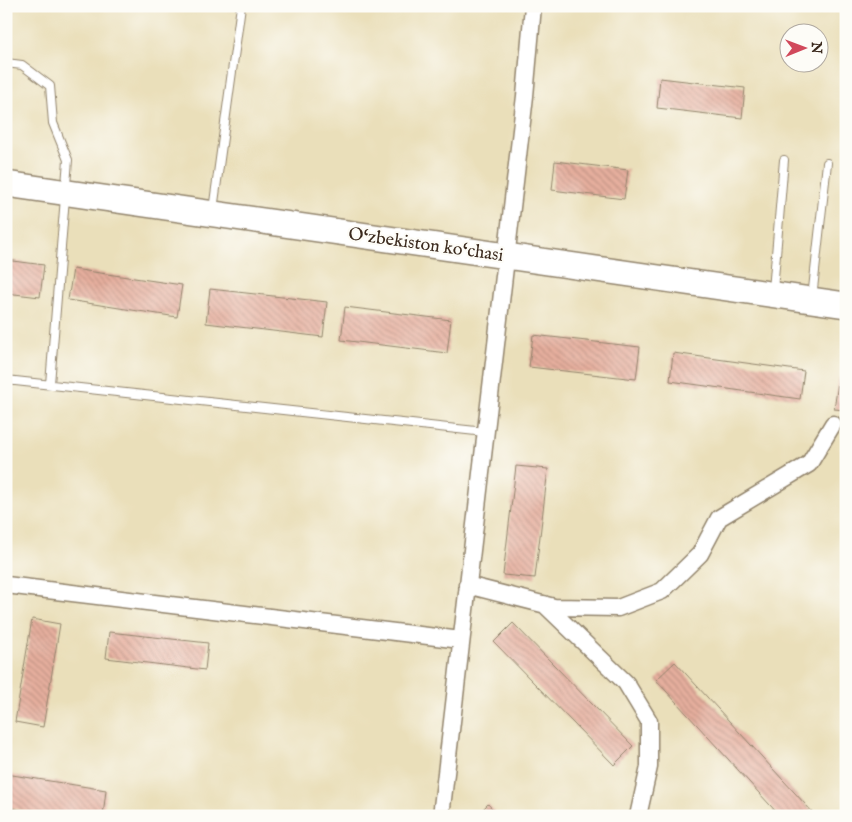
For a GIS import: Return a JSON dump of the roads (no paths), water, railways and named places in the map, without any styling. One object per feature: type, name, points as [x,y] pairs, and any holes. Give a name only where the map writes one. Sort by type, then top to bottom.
[{"type":"main road","name":"O‘zbekiston ko‘chasi","points":[[6,184],[846,305]]},
{"type":"street","points":[[441,816],[525,96],[533,6]]},
{"type":"street","points":[[467,586],[554,607],[618,608],[662,591],[700,554],[719,518],[809,464],[833,424]]},
{"type":"street","points":[[6,586],[461,640]]},
{"type":"street","points":[[544,604],[626,683],[649,721],[649,767],[638,816]]},
{"type":"lane","points":[[213,214],[240,6]]},
{"type":"lane","points":[[6,63],[22,65],[50,86],[53,123],[68,160],[50,384]]},
{"type":"lane","points":[[773,295],[784,160]]},
{"type":"lane","points":[[812,300],[826,163]]},
{"type":"lane","points":[[6,380],[485,432]]}]
